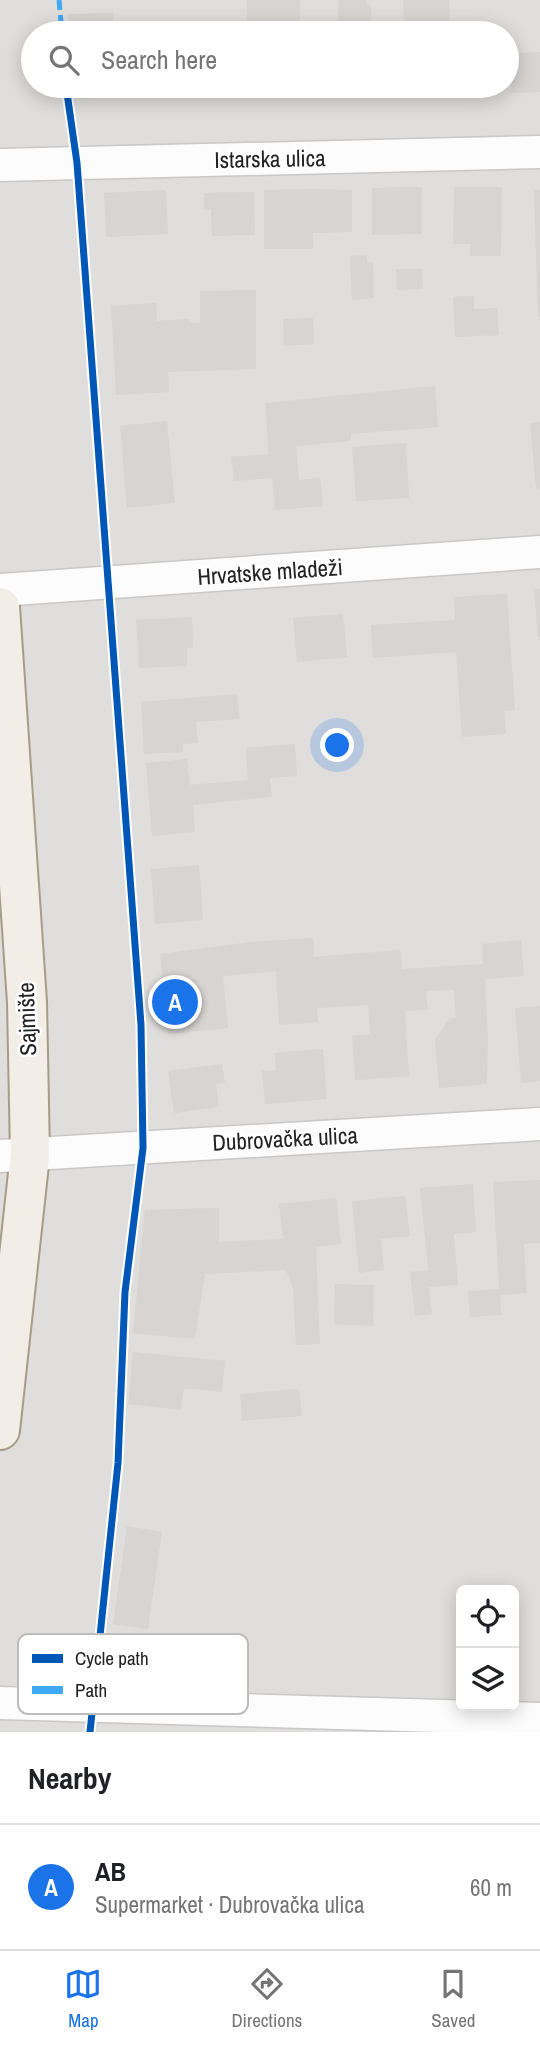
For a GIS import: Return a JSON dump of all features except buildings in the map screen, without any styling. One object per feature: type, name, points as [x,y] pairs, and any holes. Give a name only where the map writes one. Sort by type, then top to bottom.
[{"type":"main road","name":"Sajmište","points":[[0,607],[26,989],[0,1430]]},
{"type":"street","name":"Istarska ulica","points":[[0,165],[540,152]]},
{"type":"street","name":"Hrvatske mladeži","points":[[0,590],[540,552]]},
{"type":"street","name":"Dubrovačka ulica","points":[[15,1155],[540,1124]]},
{"type":"street","points":[[0,1703],[18,1704]]},
{"type":"street","points":[[248,1710],[540,1719]]},
{"type":"shaded area","points":[[0,0],[540,0],[540,1732],[0,1732]]},
{"type":"marked path","points":[[59,0],[61,21]]},
{"type":"cycle path","points":[[68,98],[77,163],[141,1025],[143,1148],[125,1292],[118,1463],[100,1634]]},
{"type":"cycle path","points":[[90,1732],[92,1714]]},
{"type":"place","name":"AB","points":[[175,1002]]}]
